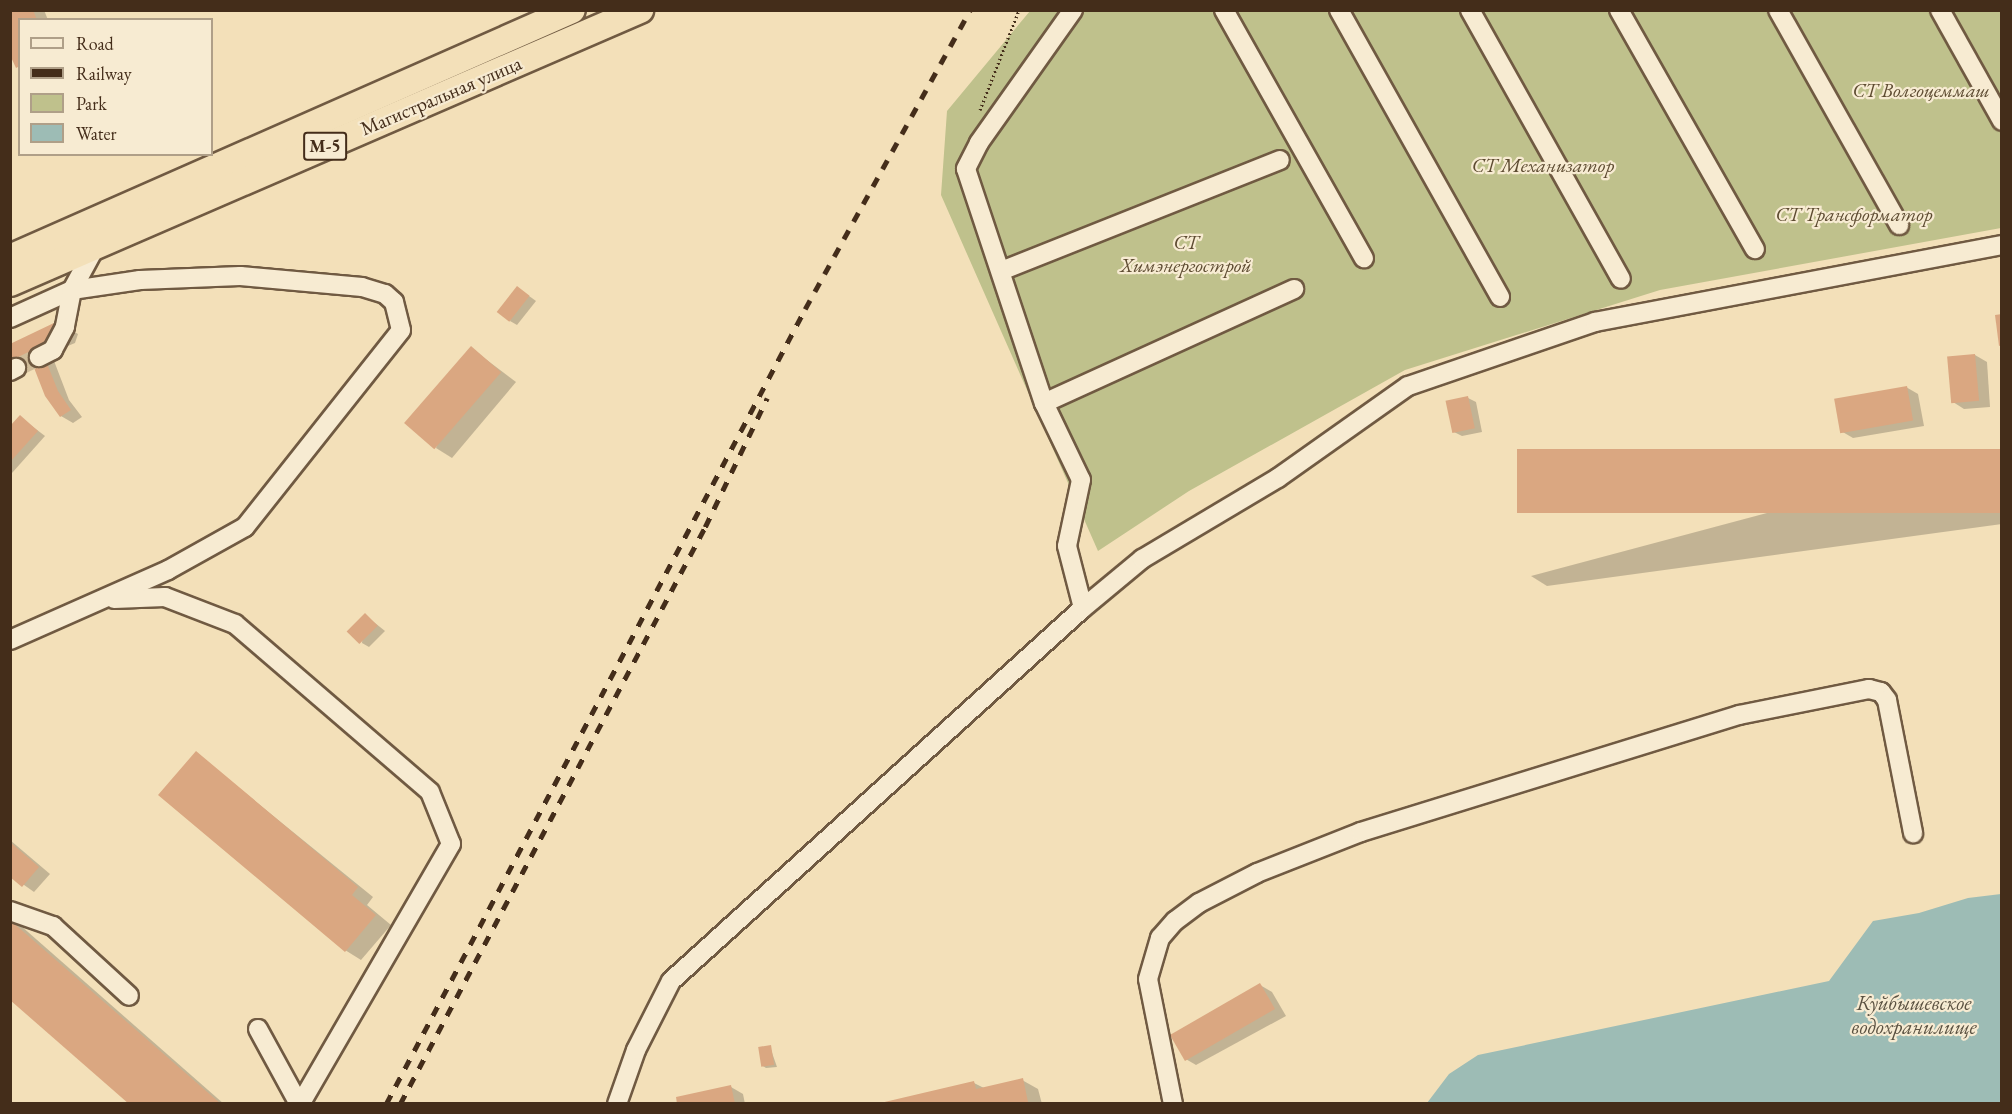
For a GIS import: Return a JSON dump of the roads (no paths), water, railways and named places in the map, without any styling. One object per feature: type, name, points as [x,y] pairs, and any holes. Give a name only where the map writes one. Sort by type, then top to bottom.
[{"type":"highway","name":"Магистральная улица","points":[[12,257],[573,10]]},
{"type":"highway","name":"Магистральная улица","points":[[10,283],[640,10]]},
{"type":"street","points":[[1073,10],[979,143],[966,169],[975,205],[1001,271],[1044,403],[1081,480],[1067,546],[1083,608]]},
{"type":"street","points":[[1224,10],[1364,258]]},
{"type":"street","points":[[1339,10],[1500,297]]},
{"type":"street","points":[[1470,10],[1621,279]]},
{"type":"street","points":[[1618,10],[1755,249]]},
{"type":"street","points":[[1778,10],[1899,225]]},
{"type":"street","points":[[1940,10],[2001,121]]},
{"type":"street","points":[[1001,271],[1281,160]]},
{"type":"street","points":[[39,357],[53,350],[65,327],[72,290],[97,244]]},
{"type":"street","points":[[617,1104],[636,1050],[671,981],[772,894],[1083,608],[1142,559],[1278,478],[1408,386],[1595,322],[2001,245]]},
{"type":"street","points":[[10,318],[72,290],[140,280],[240,276],[362,287],[386,294],[394,302],[401,330],[245,527],[168,570],[10,640]]},
{"type":"street","points":[[1044,403],[1294,289]]},
{"type":"street","points":[[103,599],[165,597],[235,624],[430,792],[443,823],[451,844],[300,1104]]},
{"type":"street","points":[[1173,1104],[1148,979],[1160,938],[1175,921],[1199,903],[1257,873],[1361,832],[1739,715],[1869,689],[1887,700],[1912,833]]},
{"type":"street","points":[[10,911],[53,926],[129,996]]},
{"type":"street","points":[[258,1029],[300,1104]]},
{"type":"water","name":"Куйбышевское водохранилище","points":[[2001,894],[2001,1103],[1427,1103],[1449,1074],[1478,1055],[1829,981],[1873,921],[1919,913],[1968,898]]},
{"type":"tunnel","points":[[16,368],[39,357]]},
{"type":"railway","points":[[386,1104],[805,309],[970,10]]},
{"type":"railway","points":[[400,1104],[705,527],[767,398]]},
{"type":"park label","name":"СТ Волгоцеммаш","points":[[1921,90]]},
{"type":"park label","name":"СТ Механизатор","points":[[1543,165]]},
{"type":"park label","name":"СТ Трансформатор","points":[[1854,214]]},
{"type":"park label","name":"СТ Химэнергострой","points":[[1186,254]]}]
